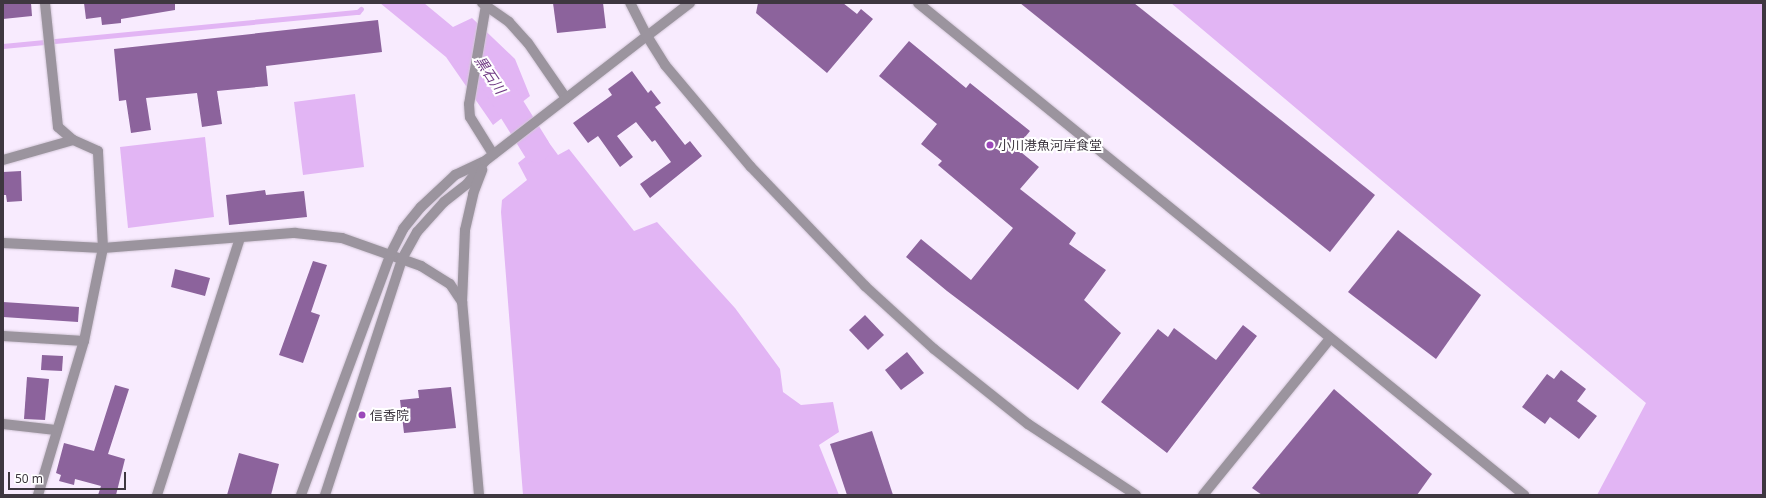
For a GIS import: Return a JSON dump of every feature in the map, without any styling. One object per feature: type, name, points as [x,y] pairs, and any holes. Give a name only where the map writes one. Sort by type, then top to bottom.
[{"type":"street","points":[[38,495],[56,430],[84,341],[103,248],[98,151],[73,140],[58,126],[45,3]]},
{"type":"street","points":[[630,3],[665,66],[752,167],[865,286],[934,349],[1028,424],[1136,495]]},
{"type":"street","points":[[301,495],[391,253],[404,229],[421,207],[455,175],[485,161],[545,113],[690,3]]},
{"type":"street","points":[[918,3],[1524,495]]},
{"type":"street","points":[[484,4],[509,22],[528,44],[566,98]]},
{"type":"street","points":[[484,4],[483,23],[469,104],[470,117],[494,154]]},
{"type":"street","points":[[3,160],[73,140]]},
{"type":"street","points":[[325,495],[402,259],[417,232],[444,202],[467,184],[485,161]]},
{"type":"street","points":[[479,495],[462,302],[465,230],[473,194],[485,161]]},
{"type":"street","points":[[3,242],[103,248],[295,233],[342,238],[391,253],[421,266],[450,284],[462,302]]},
{"type":"street","points":[[157,495],[240,238]]},
{"type":"street","points":[[3,336],[84,341]]},
{"type":"street","points":[[1203,495],[1330,339]]},
{"type":"street","points":[[3,424],[56,430]]},
{"type":"water","points":[[380,3],[424,3],[453,27],[472,18],[515,59],[530,96],[493,125],[446,57]]},
{"type":"water","points":[[1171,3],[1763,3],[1763,495],[1597,495],[1646,403]]},
{"type":"water","points":[[355,94],[364,167],[303,175],[294,102]]},
{"type":"water","points":[[205,137],[214,217],[128,228],[120,147]]},
{"type":"water","points":[[547,140],[558,155],[569,149],[634,231],[657,222],[735,308],[780,369],[783,392],[801,405],[833,402],[839,432],[819,445],[839,495],[523,495],[501,212],[502,200],[527,180],[518,163]]},
{"type":"building","points":[[3,3],[31,3],[32,16],[3,19]]},
{"type":"building","points":[[84,3],[175,3],[175,10],[121,19],[121,23],[102,25],[101,17],[86,19]]},
{"type":"building","points":[[553,3],[603,3],[606,28],[557,33]]},
{"type":"building","points":[[758,3],[843,3],[857,14],[861,9],[873,19],[827,73],[756,13]]},
{"type":"building","points":[[1020,3],[1134,3],[1375,195],[1330,252]]},
{"type":"building","points":[[378,20],[382,52],[266,66],[268,86],[217,91],[222,124],[202,127],[197,93],[146,98],[151,130],[131,133],[126,100],[119,101],[114,49]]},
{"type":"building","points":[[909,41],[966,88],[970,83],[1030,131],[1016,148],[1039,167],[1020,189],[1076,233],[1069,244],[1106,270],[1084,300],[1121,333],[1078,390],[947,291],[906,257],[921,239],[971,280],[1013,228],[938,165],[942,161],[921,144],[937,124],[879,76]]},
{"type":"building","points":[[632,71],[648,93],[651,90],[661,103],[655,107],[685,145],[690,141],[702,156],[650,198],[640,184],[671,162],[655,140],[652,142],[636,122],[617,136],[633,157],[620,167],[598,136],[588,143],[573,123],[612,95],[608,89]]},
{"type":"building","points":[[21,171],[22,201],[7,202],[6,195],[3,195],[3,172]]},
{"type":"building","points":[[265,190],[266,195],[304,191],[307,217],[229,225],[226,195]]},
{"type":"building","points":[[1398,230],[1481,295],[1436,359],[1348,292]]},
{"type":"building","points":[[313,261],[327,265],[311,312],[320,315],[303,363],[279,355]]},
{"type":"building","points":[[175,269],[210,278],[205,296],[171,287]]},
{"type":"building","points":[[3,302],[79,307],[78,322],[3,317]]},
{"type":"building","points":[[865,315],[884,335],[868,350],[849,330]]},
{"type":"building","points":[[1243,325],[1257,336],[1167,453],[1101,402],[1158,329],[1168,337],[1174,328],[1216,360]]},
{"type":"building","points":[[907,352],[924,373],[901,390],[885,370]]},
{"type":"building","points":[[42,355],[63,356],[62,371],[41,370]]},
{"type":"building","points":[[1561,370],[1586,389],[1577,401],[1597,416],[1579,439],[1550,417],[1545,424],[1522,407],[1547,374],[1554,379]]},
{"type":"building","points":[[27,377],[49,379],[45,420],[24,419]]},
{"type":"building","points":[[115,385],[129,389],[108,454],[125,459],[116,495],[98,495],[101,486],[75,479],[74,485],[59,481],[61,475],[56,473],[64,443],[94,451]]},
{"type":"building","points":[[451,387],[456,428],[404,433],[400,400],[419,398],[418,390]]},
{"type":"building","points":[[1334,389],[1432,474],[1417,495],[1262,495],[1252,488]]},
{"type":"building","points":[[872,431],[893,495],[847,495],[830,444]]},
{"type":"building","points":[[239,453],[279,464],[271,495],[227,495]]},
{"type":"waterway","points":[[3,46],[358,12],[361,9]]},
{"type":"waterway","name":"黒石川","points":[[492,77],[536,148]]},
{"type":"place","name":"小川港魚河岸食堂","points":[[990,145]]},
{"type":"place","name":"信香院","points":[[362,415]]}]
